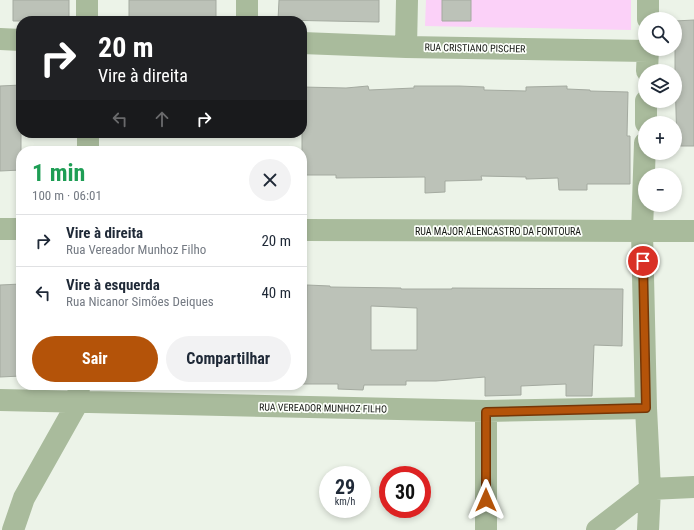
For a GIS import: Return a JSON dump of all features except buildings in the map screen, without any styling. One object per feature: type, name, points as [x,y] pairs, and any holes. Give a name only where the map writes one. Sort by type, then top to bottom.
[{"type":"street","points":[[87,0],[87,16]]},
{"type":"street","points":[[247,0],[247,16]]},
{"type":"street","points":[[406,47],[407,0]]},
{"type":"street","points":[[648,0],[648,12]]},
{"type":"street","points":[[0,39],[16,40]]},
{"type":"street","name":"RUA CRISTIANO PISCHER","points":[[307,43],[648,57]]},
{"type":"street","points":[[644,160],[642,231],[646,408],[650,489],[648,530]]},
{"type":"street","points":[[0,229],[16,229]]},
{"type":"street","name":"RUA MAJOR ALENCASTRO DA FONTOURA","points":[[307,230],[694,230]]},
{"type":"street","points":[[13,530],[24,498],[78,393]]},
{"type":"street","name":"RUA VEREADOR MUNHOZ FILHO","points":[[0,400],[78,393],[486,412],[646,408]]},
{"type":"street","points":[[486,412],[486,530]]},
{"type":"street","points":[[597,530],[650,489],[694,487]]},
{"type":"shaded area","points":[[426,0],[631,0],[631,30],[425,26]]},
{"type":"route","points":[[486,500],[486,412],[646,408],[643,261]]}]
